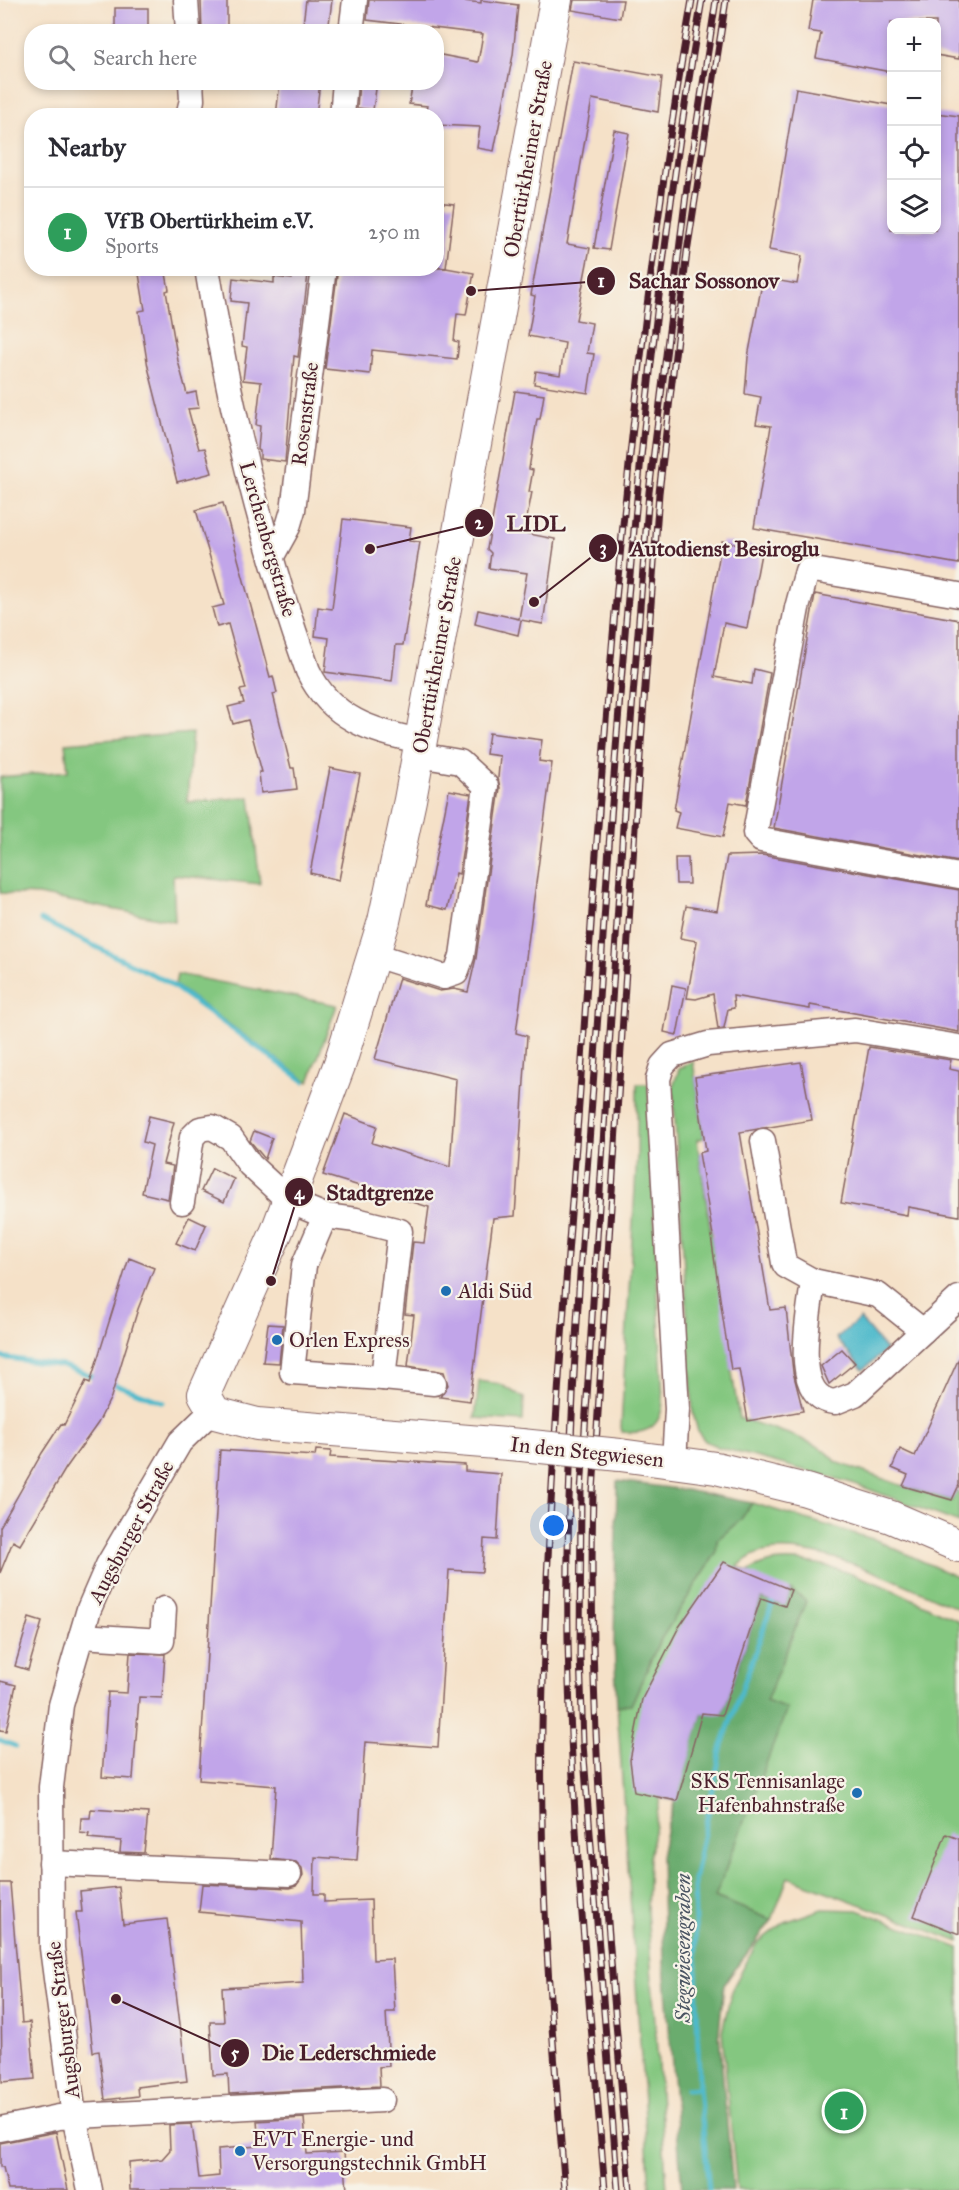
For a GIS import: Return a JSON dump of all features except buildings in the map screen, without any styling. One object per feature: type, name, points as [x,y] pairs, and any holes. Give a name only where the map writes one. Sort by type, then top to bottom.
[{"type":"main road","name":"Obertürkheimer Straße","points":[[289,1201],[330,1091],[375,955],[398,861],[556,0]]},
{"type":"main road","points":[[213,1410],[205,1398],[206,1386],[289,1201]]},
{"type":"main road","name":"In den Stegwiesen","points":[[213,1410],[222,1416],[257,1424],[521,1445],[620,1455],[729,1470],[806,1490],[891,1517],[957,1547]]},
{"type":"street","points":[[186,0],[188,24]]},
{"type":"street","points":[[352,24],[355,0]]},
{"type":"street","points":[[190,108],[191,90]]},
{"type":"street","points":[[343,108],[344,90]]},
{"type":"street","name":"Lerchenbergstraße","points":[[208,276],[236,425],[272,556],[308,671],[324,697],[357,724],[458,761],[486,786],[462,956],[456,973],[444,977],[375,955]]},
{"type":"street","name":"Rosenstraße","points":[[272,556],[291,522],[323,276]]},
{"type":"street","points":[[959,595],[814,570],[807,571],[797,608],[755,831],[756,837],[761,840],[959,876]]},
{"type":"street","points":[[674,1462],[677,1409],[658,1079],[664,1062],[676,1053],[700,1045],[849,1030],[959,1047]]},
{"type":"street","points":[[182,1202],[191,1140],[196,1132],[209,1127],[228,1135],[250,1166],[289,1201],[325,1216],[356,1220],[400,1231],[383,1378]]},
{"type":"street","points":[[763,1141],[786,1266],[813,1281],[876,1294],[923,1331]]},
{"type":"street","points":[[325,1216],[304,1265],[292,1372],[434,1383]]},
{"type":"street","points":[[813,1281],[805,1368],[813,1391],[826,1401],[839,1402],[855,1394],[959,1298]]},
{"type":"street","name":"Augsburger Straße","points":[[90,2190],[74,2116],[52,1947],[51,1787],[62,1705],[81,1636],[108,1565],[148,1494],[184,1437],[213,1410]]},
{"type":"street","points":[[81,1636],[162,1641],[164,1610]]},
{"type":"street","points":[[51,1863],[289,1874]]},
{"type":"street","points":[[0,2129],[74,2116],[382,2100]]},
{"type":"green space","points":[[192,733],[187,802],[250,797],[260,884],[173,875],[175,921],[38,895],[0,893],[0,777],[68,771],[65,743]]},
{"type":"green space","points":[[177,974],[337,1005],[309,1082],[175,985]]},
{"type":"green space","points":[[693,1061],[704,1138],[697,1140],[739,1418],[806,1441],[829,1454],[836,1462],[903,1486],[952,1500],[956,1491],[959,1492],[959,1523],[852,1483],[718,1447],[705,1441],[698,1432],[693,1413],[673,1087],[679,1069]]},
{"type":"green space","points":[[637,1084],[648,1084],[663,1401],[656,1423],[645,1430],[631,1433],[622,1432],[621,1427],[637,1154]]},
{"type":"green space","points":[[479,1381],[500,1384],[524,1398],[523,1421],[475,1418]]},
{"type":"green space","points":[[617,1481],[686,1490],[752,1503],[741,1519],[717,1540],[716,1553],[659,1642],[631,1705],[617,1706],[614,1642]]},
{"type":"green space","points":[[752,1503],[876,1540],[959,1578],[959,1609],[879,1574],[814,1553],[784,1550],[758,1554],[738,1567],[748,1572],[769,1563],[795,1561],[824,1565],[884,1586],[959,1621],[959,1942],[788,1877],[772,1920],[715,1897],[786,1710],[766,1701],[806,1601],[722,1715],[677,1801],[660,1798],[649,1858],[647,1911],[667,2190],[650,2190],[617,1706],[631,1705],[659,1642],[716,1553],[717,1540],[741,1519]]},
{"type":"green space","points":[[791,1590],[806,1601],[766,1701],[787,1709],[715,1897],[772,1920],[724,1984],[719,2033],[733,2190],[682,2190],[664,1964],[661,1857],[667,1826],[702,1713],[722,1714],[761,1599],[784,1605]]},
{"type":"green space","points":[[822,1909],[858,1910],[959,1948],[959,2190],[737,2190],[722,2032],[732,1989],[757,1943],[785,1922]]},
{"type":"water","points":[[860,1319],[886,1350],[863,1370],[836,1338]]},
{"type":"waterway","points":[[41,920],[166,981],[304,1081]]},
{"type":"waterway","points":[[0,1357],[64,1366],[98,1378]]},
{"type":"waterway","points":[[109,1382],[163,1402]]},
{"type":"waterway","name":"Stegwiesengraben","points":[[699,2088],[694,1881],[722,1745],[773,1602]]},
{"type":"waterway","points":[[0,1740],[15,1746]]},
{"type":"waterway","points":[[686,2089],[699,2088],[709,2190]]},
{"type":"railway","points":[[565,2190],[551,2017],[542,1843],[544,1646],[552,1483],[599,806],[622,536],[652,268],[670,134],[692,0]]},
{"type":"railway","points":[[605,2190],[582,1915],[570,1708],[568,1559],[573,1399],[616,748],[637,498],[665,249],[702,0]]},
{"type":"railway","points":[[618,2190],[583,1744],[580,1655],[581,1492],[624,811],[649,492],[687,186],[716,0]]},
{"type":"railway","points":[[630,2190],[608,1929],[597,1754],[592,1579],[593,1492],[636,812],[659,493],[687,252],[726,0]]},
{"type":"place","name":"Sachar Sossonov","points":[[471,291]]},
{"type":"place","name":"LIDL","points":[[370,549]]},
{"type":"place","name":"Autodienst Besiroglu","points":[[534,602]]},
{"type":"place","name":"Stadtgrenze","points":[[271,1281]]},
{"type":"place","name":"Aldi Süd","points":[[446,1291]]},
{"type":"place","name":"Orlen Express","points":[[277,1340]]},
{"type":"place","name":"SKS Tennisanlage Hafenbahnstraße","points":[[857,1793]]},
{"type":"place","name":"Die Lederschmiede","points":[[116,1999]]},
{"type":"place","name":"VfB Obertürkheim e.V.","points":[[844,2111]]},
{"type":"place","name":"EVT Energie- und Versorgungstechnik GmbH","points":[[240,2151]]}]
